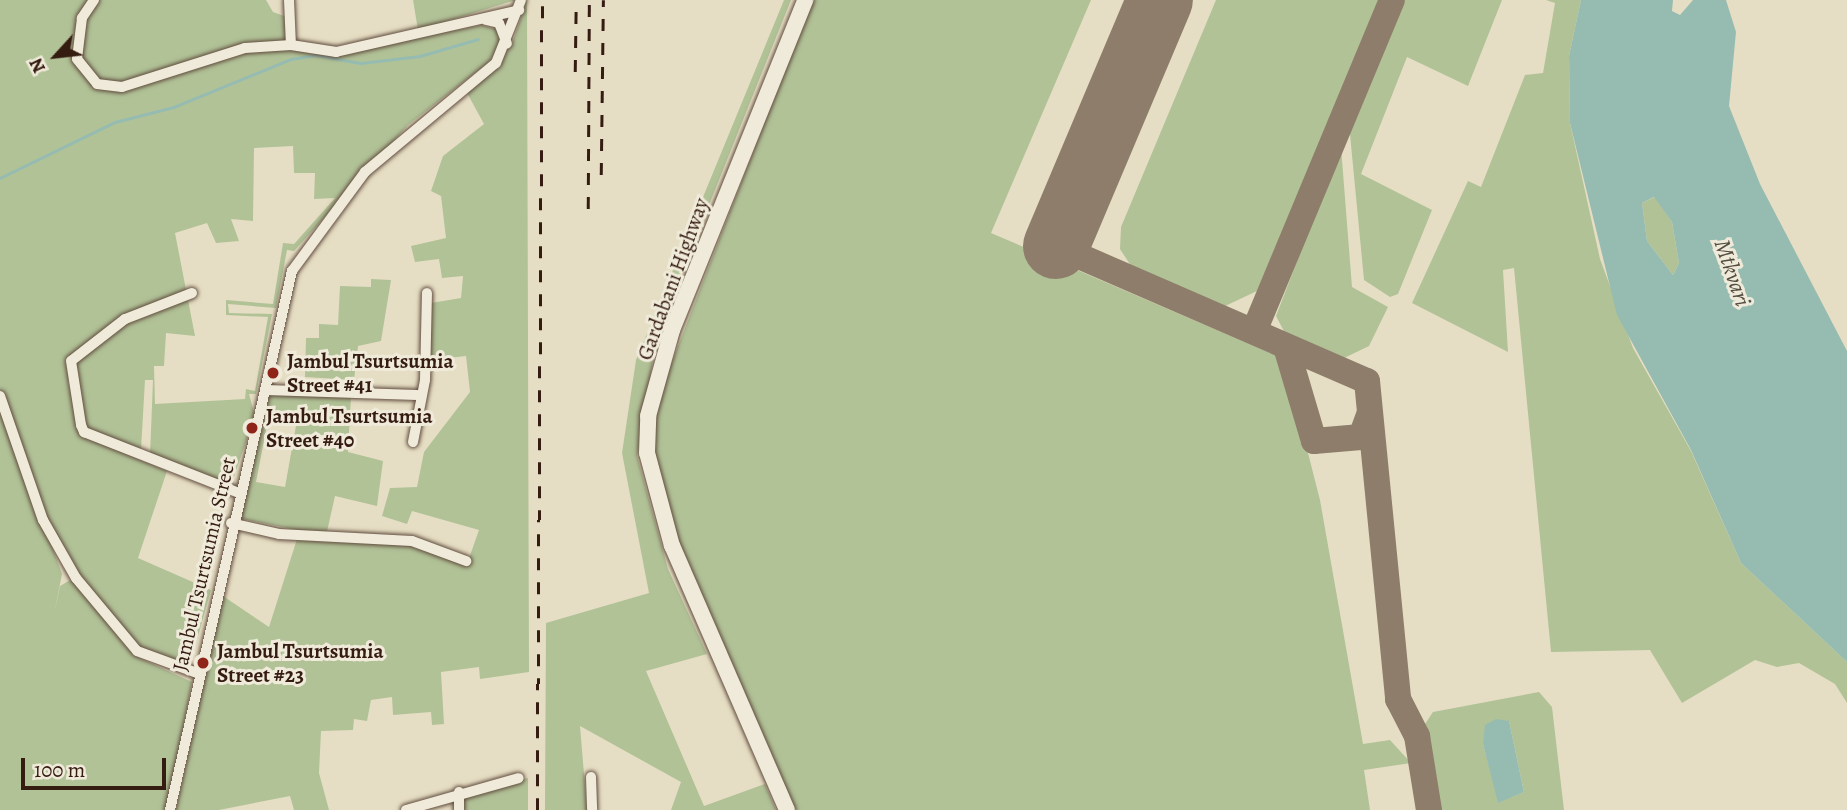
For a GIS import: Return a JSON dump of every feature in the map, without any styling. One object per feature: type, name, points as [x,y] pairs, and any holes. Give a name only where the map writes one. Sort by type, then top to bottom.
[{"type":"main road","name":"Gardabani Highway","points":[[787,810],[672,546],[652,484],[647,441],[672,330],[805,0]]},
{"type":"street","points":[[94,0],[82,18],[78,59],[97,84],[122,87],[245,48],[290,45],[336,52],[476,20],[520,5]]},
{"type":"street","points":[[289,0],[290,45]]},
{"type":"street","name":"Jambul Tsurtsumia Street","points":[[170,810],[231,523],[267,390],[280,312],[302,252],[365,172],[496,63],[507,44],[520,5]]},
{"type":"street","points":[[476,20],[499,23],[507,44]]},
{"type":"street","points":[[192,293],[156,303],[79,351],[70,371],[78,414],[84,432],[239,493]]},
{"type":"street","points":[[413,442],[417,395],[425,380],[427,293]]},
{"type":"street","points":[[267,390],[417,395]]},
{"type":"street","points":[[0,396],[43,520],[69,569],[137,651],[197,673]]},
{"type":"street","points":[[231,523],[279,534],[412,541],[466,561]]},
{"type":"street","points":[[591,777],[592,810]]},
{"type":"street","points":[[406,810],[459,792],[519,778]]},
{"type":"street","points":[[459,792],[459,810]]},
{"type":"green space","points":[[0,0],[266,0],[273,12],[287,17],[288,41],[334,55],[481,25],[499,30],[500,45],[489,62],[408,125],[294,251],[287,250],[276,308],[228,304],[229,313],[272,314],[256,394],[249,394],[255,416],[231,485],[150,455],[153,380],[145,380],[141,450],[87,429],[75,378],[68,381],[80,435],[167,471],[138,558],[211,590],[189,668],[137,648],[77,574],[57,544],[0,389]],"holes":[[[293,146],[294,173],[315,173],[314,199],[335,198],[294,244],[283,243],[273,304],[226,300],[226,315],[268,317],[255,391],[246,389],[245,399],[155,404],[154,366],[164,366],[166,333],[195,336],[175,233],[207,223],[216,243],[239,241],[231,219],[253,221],[254,148]]]},
{"type":"green space","points":[[413,0],[516,0],[418,30]]},
{"type":"green space","points":[[527,0],[529,672],[480,679],[479,667],[441,672],[444,724],[432,725],[431,712],[393,715],[392,697],[371,700],[367,721],[354,719],[353,730],[321,731],[319,773],[329,810],[294,810],[290,796],[219,810],[176,810],[223,596],[269,627],[297,539],[411,544],[467,564],[479,530],[412,511],[407,524],[382,516],[390,488],[417,487],[424,452],[470,392],[466,356],[430,360],[431,303],[461,298],[463,276],[442,278],[439,259],[415,262],[411,246],[446,238],[441,196],[431,191],[443,156],[484,124],[466,91],[495,69],[512,44]]},
{"type":"green space","points":[[784,0],[791,0],[657,335],[637,456],[668,569],[707,654],[646,671],[704,806],[765,784],[776,810],[671,810],[681,782],[580,726],[587,810],[545,810],[546,623],[649,593],[622,453],[636,360]]},
{"type":"green space","points":[[812,0],[1091,0],[991,233],[1284,359],[1320,500],[1363,744],[1390,740],[1411,763],[1364,770],[1370,810],[792,810],[674,536],[657,481],[653,441],[660,393]]},
{"type":"green space","points":[[1216,0],[1380,0],[1257,291],[1221,308],[1135,272],[1120,249],[1121,227]]},
{"type":"green space","points":[[1402,0],[1502,0],[1468,86],[1407,57],[1361,174],[1432,210],[1398,294],[1390,297],[1364,280],[1349,124]]},
{"type":"green space","points":[[1546,0],[1581,0],[1569,56],[1570,123],[1600,259],[1633,348],[1691,451],[1741,563],[1847,662],[1847,703],[1835,684],[1799,663],[1777,667],[1755,660],[1682,703],[1650,650],[1551,652],[1514,268],[1503,270],[1508,352],[1412,303],[1468,181],[1481,187],[1525,75],[1543,73],[1555,3]]},
{"type":"green space","points":[[1341,147],[1352,287],[1388,307],[1369,346],[1342,359],[1289,341],[1276,316]]},
{"type":"green space","points":[[1655,197],[1672,222],[1679,263],[1673,275],[1647,241],[1642,203]]},
{"type":"green space","points":[[371,279],[391,280],[381,341],[358,346],[354,380],[305,377],[306,338],[319,338],[319,324],[338,325],[340,286],[371,287]]},
{"type":"green space","points":[[270,393],[351,396],[348,452],[383,461],[377,506],[335,496],[326,536],[238,518]],"holes":[[[269,415],[297,420],[285,487],[256,482]]]},
{"type":"green space","points":[[0,403],[62,574],[54,614],[60,586],[72,579],[135,656],[192,682],[167,810],[0,810]]},
{"type":"green space","points":[[1539,692],[1552,707],[1564,810],[1440,810],[1425,724],[1433,712]],"holes":[[[1509,721],[1524,792],[1499,802],[1483,744]]]},
{"type":"green space","points":[[528,778],[528,810],[462,810],[462,794]]},
{"type":"water","name":"Mtkvari","points":[[1581,0],[1673,0],[1672,11],[1680,15],[1693,0],[1726,0],[1736,32],[1729,106],[1760,184],[1847,351],[1847,662],[1741,563],[1691,450],[1617,315],[1570,123],[1569,56]],"holes":[[[1654,197],[1672,222],[1679,263],[1673,275],[1647,241],[1642,203]]]},
{"type":"water","points":[[1496,719],[1509,721],[1524,792],[1498,803],[1483,744],[1485,725]]},
{"type":"waterway","points":[[0,178],[115,122],[174,107],[291,59],[316,55],[361,63],[420,56],[478,39]]},
{"type":"taxiway","points":[[1255,329],[1392,0]]},
{"type":"taxiway","points":[[1056,246],[1367,381],[1398,699],[1417,736],[1429,810]]},
{"type":"taxiway","points":[[1287,350],[1314,441],[1361,437],[1369,415]]},
{"type":"runway","points":[[1056,246],[1160,0]]},
{"type":"railway","points":[[537,810],[542,0]]},
{"type":"railway","points":[[575,72],[576,0]]},
{"type":"railway","points":[[588,209],[589,0]]},
{"type":"railway","points":[[601,175],[603,0]]},
{"type":"place","name":"Jambul Tsurtsumia Street #41","points":[[273,373]]},
{"type":"place","name":"Jambul Tsurtsumia Street #40","points":[[252,428]]},
{"type":"place","name":"Jambul Tsurtsumia Street #23","points":[[203,663]]}]
